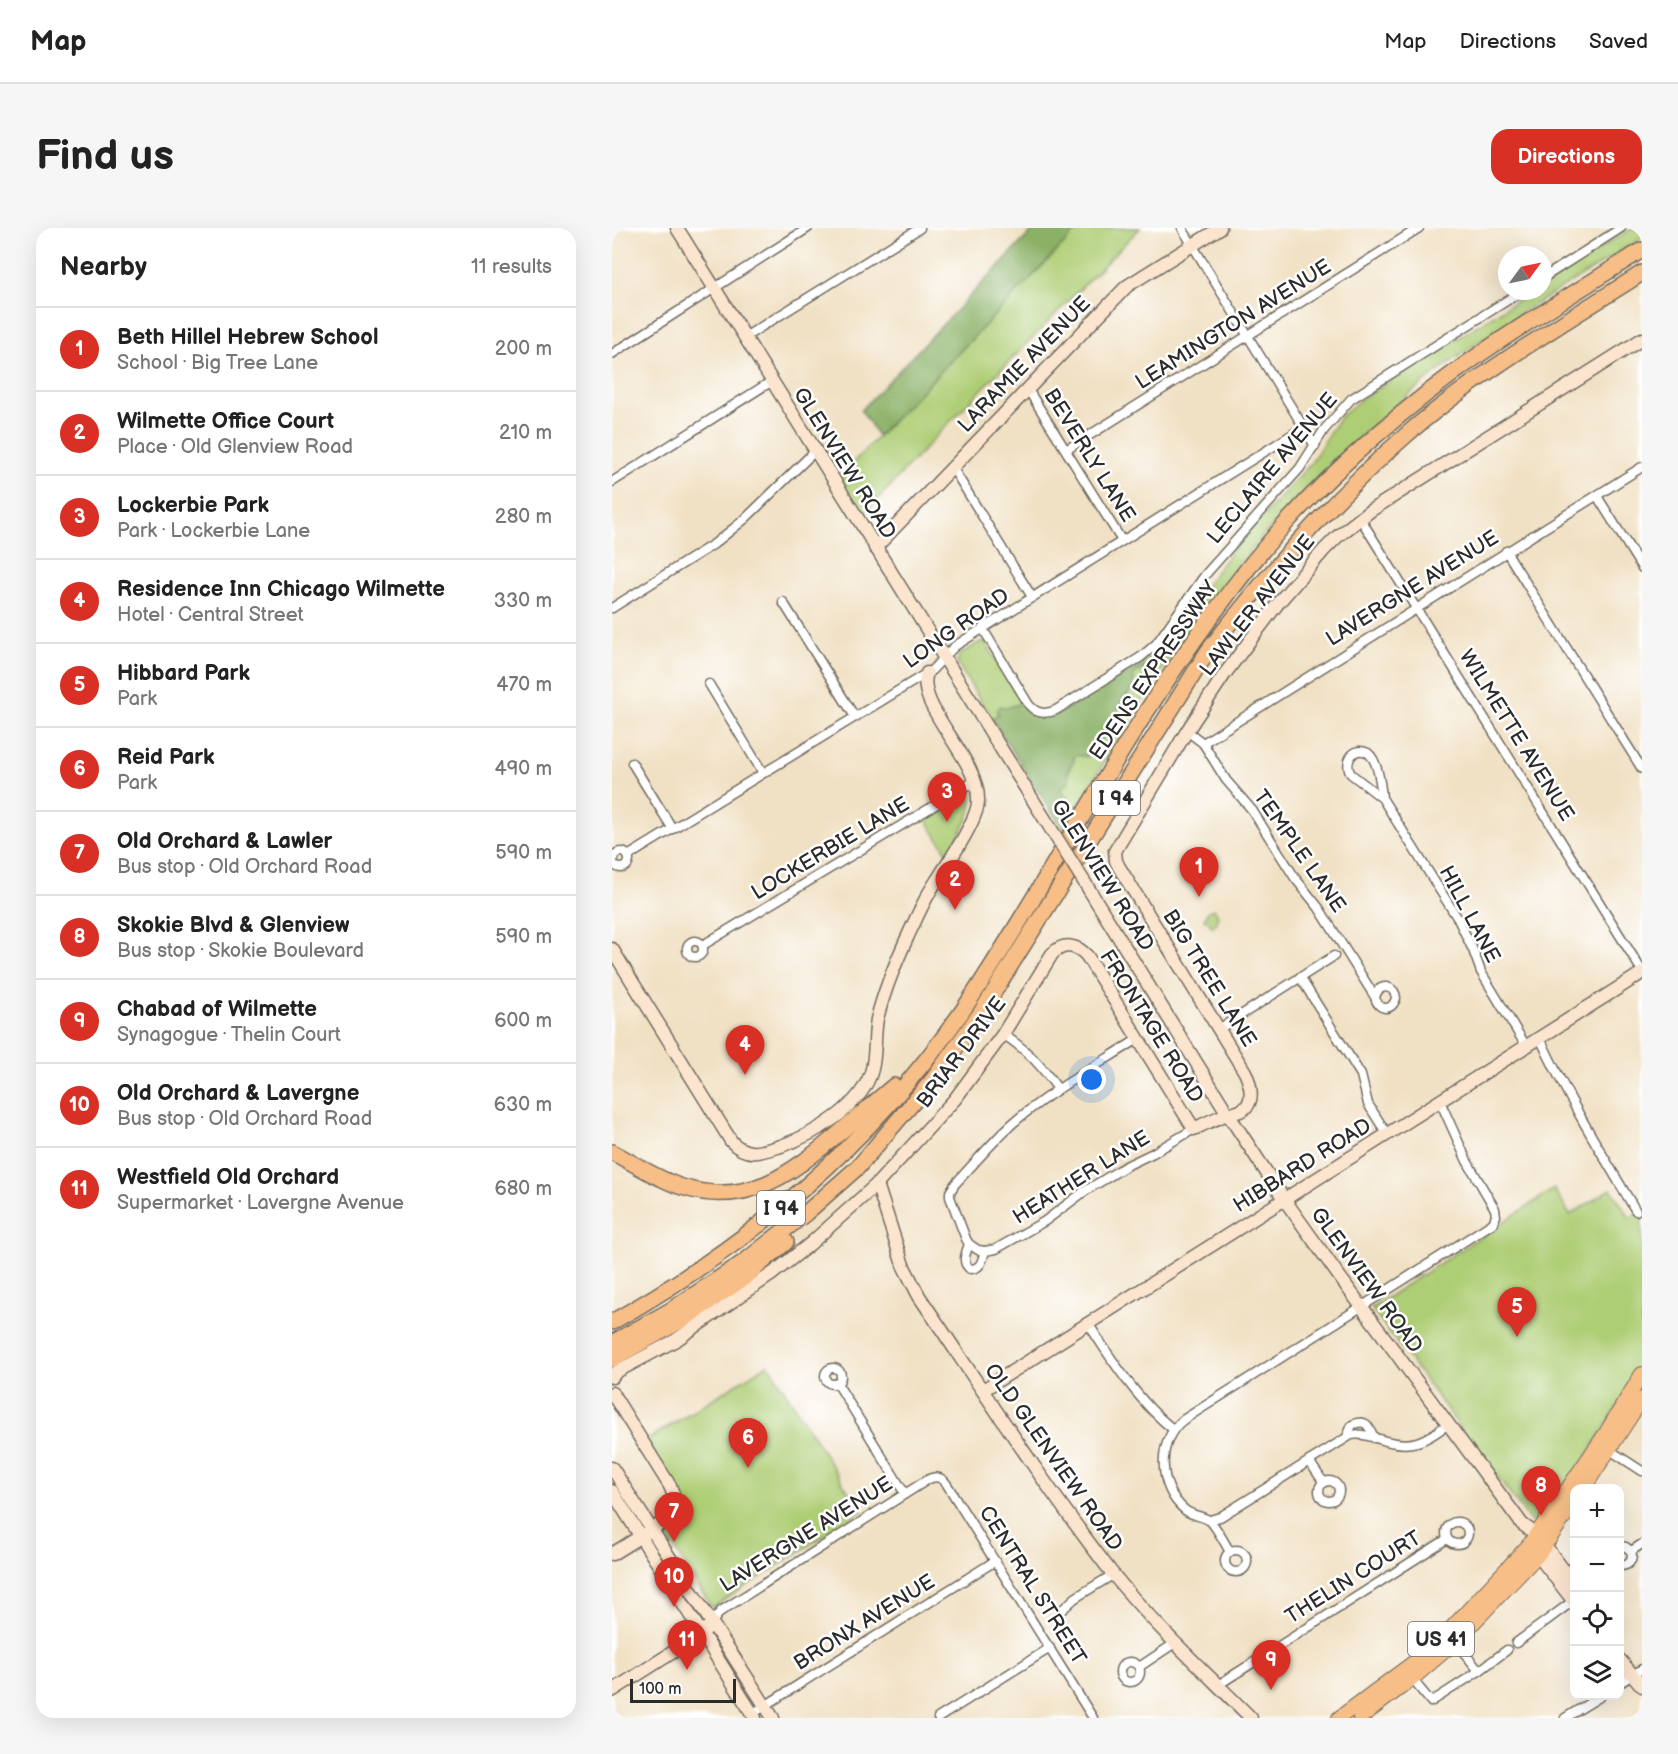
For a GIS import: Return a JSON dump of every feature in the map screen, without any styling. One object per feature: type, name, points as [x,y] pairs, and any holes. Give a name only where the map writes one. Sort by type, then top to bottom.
[{"type":"highway","name":"EDENS EXPRESSWAY","points":[[612,1322],[693,1273],[773,1215],[841,1154],[924,1061],[986,975],[1101,784],[1172,672],[1224,599],[1279,531],[1338,470],[1411,406],[1482,352],[1642,250]]},
{"type":"highway","name":"EDENS EXPRESSWAY","points":[[612,1343],[671,1310],[744,1262],[858,1167],[934,1078],[962,1040],[1008,971],[1208,651],[1249,597],[1294,546],[1406,435],[1461,391],[1642,273]]},
{"type":"highway","points":[[612,1152],[663,1179],[694,1190],[745,1191],[789,1173],[807,1161],[924,1061]]},
{"type":"highway","points":[[612,1359],[684,1319],[744,1278],[820,1212],[858,1167]]},
{"type":"main road","name":"US 41","points":[[1586,1484],[1642,1374]]},
{"type":"main road","name":"US 41","points":[[1537,1545],[1605,1447],[1642,1399]]},
{"type":"main road","name":"US 41","points":[[1359,1718],[1412,1679],[1570,1508]]},
{"type":"main road","name":"US 41","points":[[1339,1718],[1451,1637]]},
{"type":"street","name":"GLENVIEW ROAD","points":[[677,228],[1228,1114],[1284,1199],[1522,1524],[1570,1596]]},
{"type":"street","points":[[612,354],[808,228]]},
{"type":"street","points":[[745,337],[920,228]]},
{"type":"street","points":[[1182,228],[1315,446]]},
{"type":"street","name":"LARAMIE AVENUE","points":[[875,548],[1127,286],[1220,228]]},
{"type":"street","name":"LEAMINGTON AVENUE","points":[[1066,450],[1419,228]]},
{"type":"street","points":[[1552,272],[1621,228]]},
{"type":"street","name":"LECLAIRE AVENUE","points":[[983,629],[1029,705],[1044,714],[1056,710],[1141,657],[1156,644],[1205,575],[1300,468],[1329,423],[1351,399],[1508,300]]},
{"type":"street","name":"LAWLER AVENUE","points":[[1115,855],[1117,847],[1187,731],[1224,675],[1279,602],[1331,543],[1360,518],[1642,339]]},
{"type":"street","points":[[612,482],[772,381]]},
{"type":"street","name":"BEVERLY LANE","points":[[1027,388],[1122,541]]},
{"type":"street","name":"LONG ROAD","points":[[628,856],[927,673],[955,646],[1304,428]]},
{"type":"street","points":[[612,608],[714,544],[745,519],[815,450]]},
{"type":"street","points":[[952,467],[1032,597]]},
{"type":"street","name":"LAVERGNE AVENUE","points":[[1203,743],[1642,467]]},
{"type":"street","points":[[1597,496],[1642,568]]},
{"type":"street","name":"WILMETTE AVENUE","points":[[1360,518],[1642,972]]},
{"type":"street","points":[[1506,551],[1642,769]]},
{"type":"street","points":[[783,602],[855,717]]},
{"type":"street","points":[[612,949],[731,1141],[739,1149],[756,1152],[775,1148],[815,1130],[846,1107],[866,1085],[874,1058],[877,1023],[884,994],[896,963],[923,905],[976,813],[979,799],[975,781],[965,759],[927,695],[925,680],[927,673]]},
{"type":"street","points":[[709,684],[764,773]]},
{"type":"street","name":"TEMPLE LANE","points":[[1187,731],[1203,743],[1226,780],[1252,810],[1295,878],[1319,908],[1375,998]]},
{"type":"street","name":"HILL LANE","points":[[1382,798],[1380,782],[1370,755],[1363,751],[1355,753],[1348,760],[1348,769],[1351,774],[1382,798],[1458,919],[1485,979],[1526,1046]]},
{"type":"street","points":[[632,764],[672,828]]},
{"type":"street","name":"LOCKERBIE LANE","points":[[703,945],[975,781]]},
{"type":"street","name":"BIG TREE LANE","points":[[1115,855],[1119,867],[1245,1072],[1251,1092],[1247,1104],[1241,1111],[1228,1114]]},
{"type":"street","name":"FRONTAGE ROAD","points":[[1073,946],[1082,950],[1087,956],[1194,1129],[1228,1114]]},
{"type":"street","name":"BRIAR DRIVE","points":[[877,1184],[955,1099],[1003,1034],[1052,954],[1063,947],[1073,946]]},
{"type":"street","points":[[1219,1029],[1334,956]]},
{"type":"street","name":"HIBBARD ROAD","points":[[982,1390],[1642,972]]},
{"type":"street","points":[[1300,977],[1360,1075],[1366,1099],[1387,1134]]},
{"type":"street","points":[[1003,1034],[1024,1048],[1036,1060],[1058,1089]]},
{"type":"street","points":[[1540,1038],[1581,1120],[1636,1211]]},
{"type":"street","points":[[981,1251],[969,1244],[951,1204],[952,1188],[1000,1135],[1015,1122],[1058,1089],[1138,1039]]},
{"type":"street","points":[[1440,1101],[1467,1161],[1495,1209],[1495,1220],[1490,1226],[1183,1420],[1173,1429],[1166,1447],[1165,1474],[1172,1494],[1185,1510],[1192,1515],[1210,1520],[1220,1517],[1347,1437],[1356,1434],[1405,1445],[1413,1444],[1427,1439],[1448,1424]]},
{"type":"street","name":"HEATHER LANE","points":[[969,1244],[964,1259],[966,1266],[970,1269],[977,1268],[980,1265],[981,1251],[996,1249],[1024,1234],[1126,1166],[1153,1154],[1194,1129]]},
{"type":"street","points":[[612,1377],[616,1372],[676,1340],[772,1274],[810,1244],[877,1184]]},
{"type":"street","name":"OLD GLENVIEW ROAD","points":[[877,1184],[906,1272],[919,1296],[1055,1497],[1114,1574],[1175,1643],[1251,1718]]},
{"type":"street","points":[[1088,1323],[1129,1382],[1152,1410],[1173,1429]]},
{"type":"street","points":[[837,1383],[905,1494]]},
{"type":"street","points":[[612,1393],[670,1486],[676,1506],[667,1520],[612,1554]]},
{"type":"street","points":[[1605,1447],[1642,1471]]},
{"type":"street","points":[[1309,1461],[1324,1483]]},
{"type":"street","points":[[612,1468],[773,1718]]},
{"type":"street","name":"LAVERGNE AVENUE","points":[[612,1691],[703,1633],[721,1611],[927,1480],[937,1477]]},
{"type":"street","name":"CENTRAL STREET","points":[[937,1477],[942,1478],[946,1483],[1094,1718]]},
{"type":"street","points":[[612,1491],[754,1716]]},
{"type":"street","points":[[1210,1520],[1230,1552]]},
{"type":"street","name":"THELIN COURT","points":[[1218,1685],[1447,1539]]},
{"type":"street","points":[[1631,1551],[1642,1544]]},
{"type":"street","name":"GLENVIEW ROAD","points":[[1537,1545],[1570,1580]]},
{"type":"street","points":[[1624,1547],[1631,1551],[1632,1557],[1630,1562],[1624,1566]]},
{"type":"street","name":"BRONX AVENUE","points":[[754,1716],[765,1706],[996,1561]]},
{"type":"street","points":[[1063,1609],[1075,1598],[1114,1574]]},
{"type":"street","points":[[1516,1643],[1570,1605]]},
{"type":"street","points":[[1451,1637],[1479,1671]]},
{"type":"street","points":[[1139,1667],[1175,1643]]},
{"type":"street","points":[[938,1718],[1050,1648]]},
{"type":"street","points":[[1412,1679],[1431,1702],[1507,1650]]},
{"type":"street","points":[[1624,1654],[1638,1672],[1642,1686]]},
{"type":"street","points":[[1624,1663],[1638,1672]]},
{"type":"street","points":[[1624,1681],[1638,1672]]},
{"type":"street","points":[[1565,1718],[1592,1700]]},
{"type":"green space","points":[[1035,228],[1079,228],[878,436],[861,410]]},
{"type":"green space","points":[[1079,228],[1140,228],[942,430],[862,516],[838,478]]},
{"type":"green space","points":[[1632,228],[1642,228],[1642,238],[1552,294],[1552,278]]},
{"type":"green space","points":[[1518,300],[1543,300],[1505,324],[1427,380],[1339,457],[1284,513],[1233,572],[1190,629],[1136,710],[1069,820],[1063,810],[1065,808],[1064,794],[1061,790],[1076,755],[1087,757],[1097,748],[1099,740],[1107,734],[1106,727],[1128,696],[1133,674],[1146,668],[1164,649],[1162,646],[1231,552],[1311,463],[1341,416],[1361,399]]},
{"type":"green space","points":[[982,641],[986,643],[1022,703],[1006,708],[1000,706],[999,715],[995,716],[993,721],[957,663],[959,655]]},
{"type":"green space","points":[[1162,646],[1161,656],[1152,668],[1143,668],[1133,674],[1132,688],[1121,704],[1114,722],[1106,727],[1107,734],[1092,753],[1073,757],[1074,761],[1068,769],[1069,783],[1062,786],[1061,790],[1072,801],[1069,808],[1063,810],[1069,820],[1064,831],[993,721],[999,714],[996,710],[1001,706],[1006,708],[1022,703],[1035,715],[1052,717],[1145,661]]},
{"type":"green space","points":[[971,788],[970,814],[948,854],[924,816]]},
{"type":"green space","points":[[1214,909],[1218,915],[1216,925],[1212,927],[1204,919],[1208,911]]},
{"type":"green space","points":[[1554,1189],[1570,1215],[1611,1189],[1630,1218],[1642,1210],[1642,1366],[1587,1456],[1539,1523],[1531,1522],[1371,1308]]},
{"type":"green space","points":[[768,1364],[861,1512],[712,1608],[666,1535],[668,1525],[678,1513],[682,1503],[681,1497],[678,1489],[653,1454],[649,1439]]},
{"type":"place","name":"Lockerbie Park","points":[[947,822]]},
{"type":"place","name":"Beth Hillel Hebrew School","points":[[1199,897]]},
{"type":"place","name":"Wilmette Office Court","points":[[955,910]]},
{"type":"place","name":"Residence Inn Chicago Wilmette","points":[[745,1075]]},
{"type":"place","name":"Hibbard Park","points":[[1517,1337]]},
{"type":"place","name":"Reid Park","points":[[748,1468]]},
{"type":"place","name":"Skokie Blvd & Glenview","points":[[1541,1516]]},
{"type":"place","name":"Old Orchard & Lawler","points":[[674,1542]]},
{"type":"place","name":"Old Orchard & Lavergne","points":[[674,1607]]},
{"type":"place","name":"Westfield Old Orchard","points":[[687,1670]]},
{"type":"place","name":"Chabad of Wilmette","points":[[1271,1690]]}]
